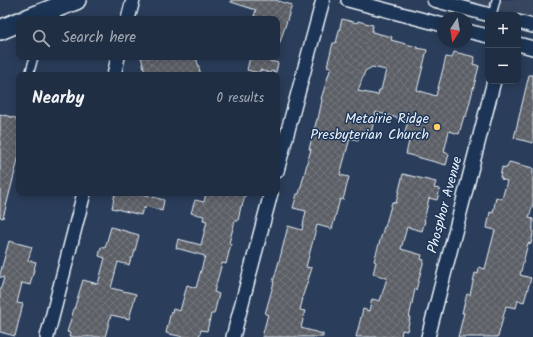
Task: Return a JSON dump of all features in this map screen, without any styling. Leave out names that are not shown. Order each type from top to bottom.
[{"type":"main road","points":[[34,16],[70,1]]},
{"type":"main road","points":[[0,30],[16,23]]},
{"type":"street","points":[[129,16],[133,0]]},
{"type":"street","points":[[280,160],[323,0]]},
{"type":"street","points":[[348,0],[437,23]]},
{"type":"street","points":[[434,0],[464,4],[485,13]]},
{"type":"street","points":[[521,23],[533,26]]},
{"type":"street","points":[[473,32],[485,35]]},
{"type":"street","points":[[521,45],[533,48]]},
{"type":"street","points":[[115,72],[117,60]]},
{"type":"street","name":"Phosphor Avenue","points":[[428,337],[493,84]]},
{"type":"street","points":[[47,337],[83,196]]},
{"type":"street","points":[[232,337],[270,196]]},
{"type":"lane","points":[[492,12],[496,0]]},
{"type":"lane","points":[[31,72],[33,60]]},
{"type":"shaded area","points":[[455,0],[533,0],[533,20],[521,18],[521,12],[501,12]]},
{"type":"building","points":[[231,0],[275,0],[292,5],[280,42],[280,16],[254,16],[256,10],[231,2]]},
{"type":"building","points":[[342,19],[373,25],[372,32],[392,37],[391,40],[427,50],[417,90],[436,96],[446,57],[452,58],[454,52],[475,57],[473,64],[479,66],[466,117],[464,116],[459,134],[449,131],[444,152],[449,154],[446,165],[406,154],[410,137],[404,135],[408,121],[376,112],[371,133],[361,131],[358,140],[350,138],[340,175],[349,177],[343,200],[340,199],[332,229],[317,225],[306,267],[312,268],[302,298],[300,310],[305,311],[301,328],[323,334],[323,337],[262,337],[268,314],[265,314],[288,226],[302,230],[306,211],[293,208],[297,194],[299,194],[311,149],[309,149],[318,119],[321,99],[331,67],[327,66],[333,43],[336,43]],"holes":[[[372,67],[386,70],[381,90],[379,90],[378,95],[358,91],[365,71]]]},
{"type":"building","points":[[142,60],[197,60],[200,72],[145,72]]},
{"type":"building","points":[[249,60],[266,60],[278,63],[276,72],[260,70],[259,72],[255,72],[247,70]]},
{"type":"building","points":[[529,75],[533,75],[533,143],[514,138]]},
{"type":"building","points":[[0,114],[16,118],[16,168],[3,218],[0,217]]},
{"type":"building","points":[[509,162],[533,168],[533,204],[529,218],[533,219],[533,234],[531,244],[528,243],[520,275],[531,278],[524,302],[518,300],[516,308],[506,306],[498,337],[458,337],[467,294],[470,295],[475,273],[478,274],[479,267],[485,269],[495,230],[487,228],[490,212],[493,213],[496,197],[502,199],[507,181],[501,179],[500,177],[502,167],[507,168]]},
{"type":"building","points":[[403,174],[436,182],[434,188],[440,189],[437,200],[429,198],[422,231],[407,227],[401,249],[422,255],[421,259],[424,260],[416,290],[415,289],[407,331],[402,330],[401,337],[356,337],[363,309],[369,311],[372,299],[380,301],[387,278],[373,274],[376,262],[374,261],[392,202],[396,203]]},
{"type":"building","points":[[114,196],[149,196],[164,200],[162,211],[146,206],[145,209],[143,208],[141,215],[112,208]]},
{"type":"building","points":[[205,196],[245,196],[238,221],[235,221],[229,243],[231,244],[226,264],[222,263],[214,292],[219,294],[214,314],[211,314],[207,331],[201,330],[199,337],[183,337],[166,333],[171,311],[172,312],[173,309],[180,311],[187,285],[196,288],[205,256],[176,248],[178,239],[201,245],[207,221],[203,220],[204,216],[191,213],[195,200],[204,202]]},
{"type":"building","points":[[111,227],[139,235],[133,258],[131,258],[129,265],[118,262],[111,288],[136,294],[129,319],[111,315],[105,337],[69,337],[70,333],[67,332],[83,280],[98,284],[105,258],[99,256],[101,247],[105,248]]},
{"type":"building","points":[[9,241],[32,247],[28,260],[36,262],[30,285],[22,283],[17,303],[23,304],[15,336],[0,332],[0,291],[4,278],[0,277],[0,274]]},
{"type":"place","name":"Metairie Ridge Presbyterian Church","points":[[437,127]]}]
